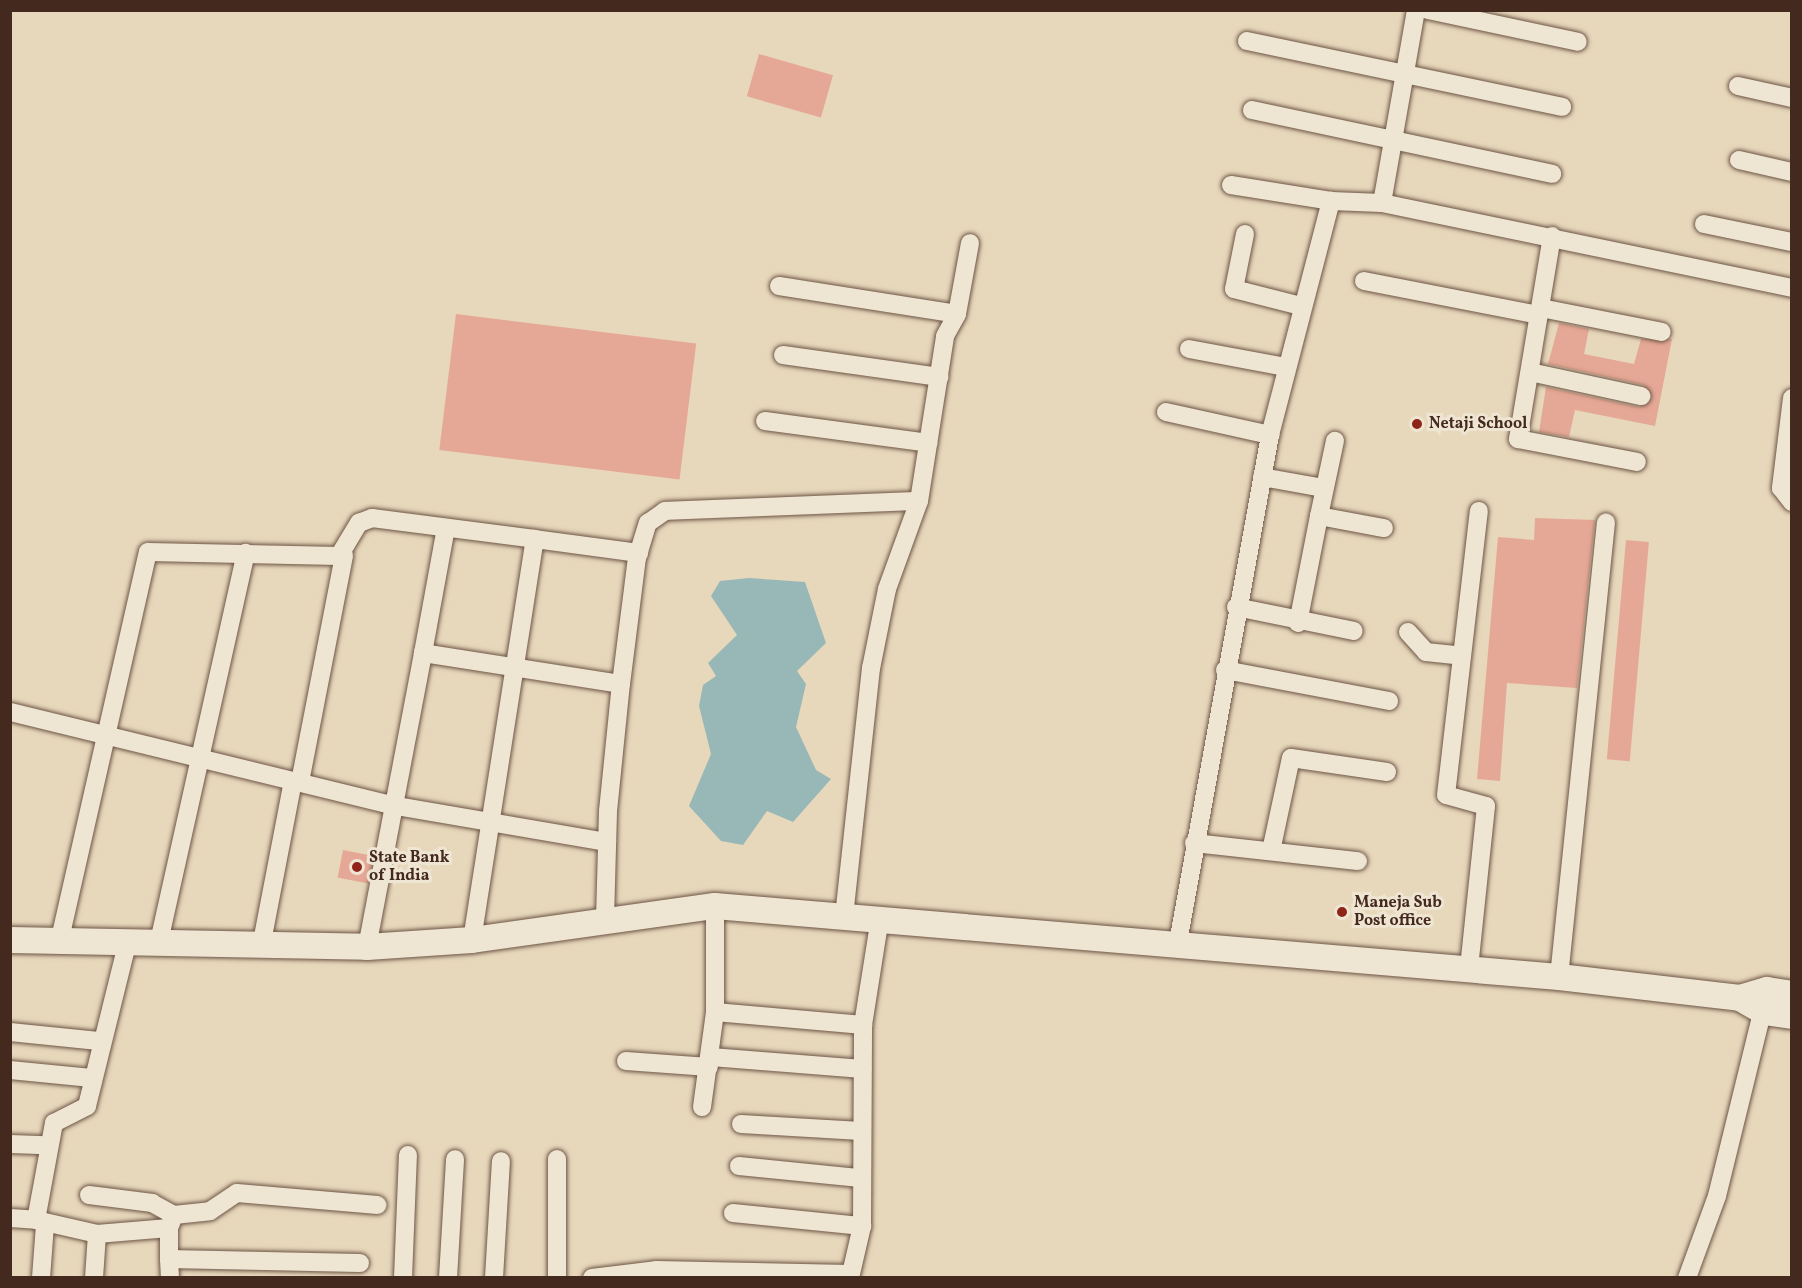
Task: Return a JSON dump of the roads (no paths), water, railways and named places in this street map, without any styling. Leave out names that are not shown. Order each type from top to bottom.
[{"type":"street","points":[[1382,203],[1416,10]]},
{"type":"street","points":[[1428,10],[1578,42]]},
{"type":"street","points":[[1247,41],[1562,106]]},
{"type":"street","points":[[1738,86],[1791,98]]},
{"type":"street","points":[[1252,110],[1552,174]]},
{"type":"street","points":[[1739,160],[1791,172]]},
{"type":"street","points":[[1231,185],[1331,201],[1382,203],[1552,236],[1791,288]]},
{"type":"street","points":[[1177,948],[1236,607],[1270,435],[1300,306],[1331,201]]},
{"type":"street","points":[[1704,224],[1791,242]]},
{"type":"street","points":[[1245,234],[1234,289],[1300,306]]},
{"type":"street","points":[[1552,236],[1518,439],[1637,462]]},
{"type":"street","points":[[843,916],[871,668],[887,589],[919,501],[945,336],[957,314],[970,243]]},
{"type":"street","points":[[1364,281],[1662,332]]},
{"type":"street","points":[[779,286],[957,314]]},
{"type":"street","points":[[1190,349],[1286,367]]},
{"type":"street","points":[[783,355],[939,377]]},
{"type":"street","points":[[1530,372],[1641,396]]},
{"type":"street","points":[[1791,398],[1781,488],[1791,502]]},
{"type":"street","points":[[1166,412],[1270,435]]},
{"type":"street","points":[[765,421],[929,444]]},
{"type":"street","points":[[1298,623],[1335,441]]},
{"type":"street","points":[[1262,477],[1324,488]]},
{"type":"street","points":[[605,919],[607,842],[621,684],[639,553],[648,523],[665,511],[919,501]]},
{"type":"street","points":[[1469,968],[1486,806],[1446,795],[1479,511]]},
{"type":"street","points":[[1319,516],[1384,528]]},
{"type":"street","points":[[261,947],[344,555],[364,520],[446,528],[639,553]]},
{"type":"street","points":[[1559,977],[1606,522]]},
{"type":"street","points":[[367,947],[396,806],[446,528]]},
{"type":"street","points":[[472,940],[494,824],[535,539]]},
{"type":"street","points":[[59,943],[103,735],[148,552],[344,555]]},
{"type":"street","points":[[158,946],[204,759],[246,553]]},
{"type":"street","points":[[1236,607],[1298,623],[1354,631]]},
{"type":"street","points":[[1408,632],[1426,652],[1462,656]]},
{"type":"street","points":[[423,653],[621,684]]},
{"type":"street","points":[[1225,670],[1389,701]]},
{"type":"street","points":[[10,712],[396,806],[607,842]]},
{"type":"street","points":[[1271,851],[1291,758],[1387,772]]},
{"type":"street","points":[[1194,843],[1358,861]]},
{"type":"street","points":[[702,1107],[710,1062],[715,1012],[716,906]]},
{"type":"street","points":[[10,940],[158,946],[367,947],[472,940],[605,919],[716,906],[880,918],[1177,948],[1469,968],[1559,977],[1740,998],[1774,999],[1791,1016]]},
{"type":"street","points":[[592,1278],[656,1274],[850,1276],[862,1226],[860,1178],[862,1025],[880,918]]},
{"type":"street","points":[[41,1278],[40,1223],[46,1145],[56,1119],[86,1108],[99,1041],[127,944]]},
{"type":"street","points":[[1687,1278],[1717,1196],[1774,999]]},
{"type":"street","points":[[715,1012],[862,1025]]},
{"type":"street","points":[[10,1032],[99,1041]]},
{"type":"street","points":[[626,1061],[710,1062],[863,1069]]},
{"type":"street","points":[[10,1070],[92,1078]]},
{"type":"street","points":[[741,1124],[861,1131]]},
{"type":"street","points":[[10,1144],[46,1145]]},
{"type":"street","points":[[403,1278],[408,1155]]},
{"type":"street","points":[[447,1278],[455,1159]]},
{"type":"street","points":[[557,1160],[557,1278]]},
{"type":"street","points":[[494,1278],[501,1161]]},
{"type":"street","points":[[739,1166],[860,1178]]},
{"type":"street","points":[[10,1218],[98,1234],[171,1222],[210,1211],[237,1193],[377,1205]]},
{"type":"street","points":[[89,1195],[152,1203],[171,1222],[170,1278]]},
{"type":"street","points":[[733,1213],[862,1226]]},
{"type":"street","points":[[94,1278],[98,1234]]},
{"type":"street","points":[[169,1259],[222,1269],[360,1263]]},
{"type":"water","points":[[749,578],[805,582],[826,643],[797,671],[806,684],[796,727],[816,770],[831,779],[793,822],[767,811],[743,845],[721,841],[689,806],[711,754],[699,706],[703,685],[716,676],[708,663],[737,635],[711,596],[720,581]]},
{"type":"place","name":"Netaji School","points":[[1417,424]]},
{"type":"place","name":"State Bank of India","points":[[357,867]]},
{"type":"place","name":"Maneja Sub Post office","points":[[1342,912]]}]
